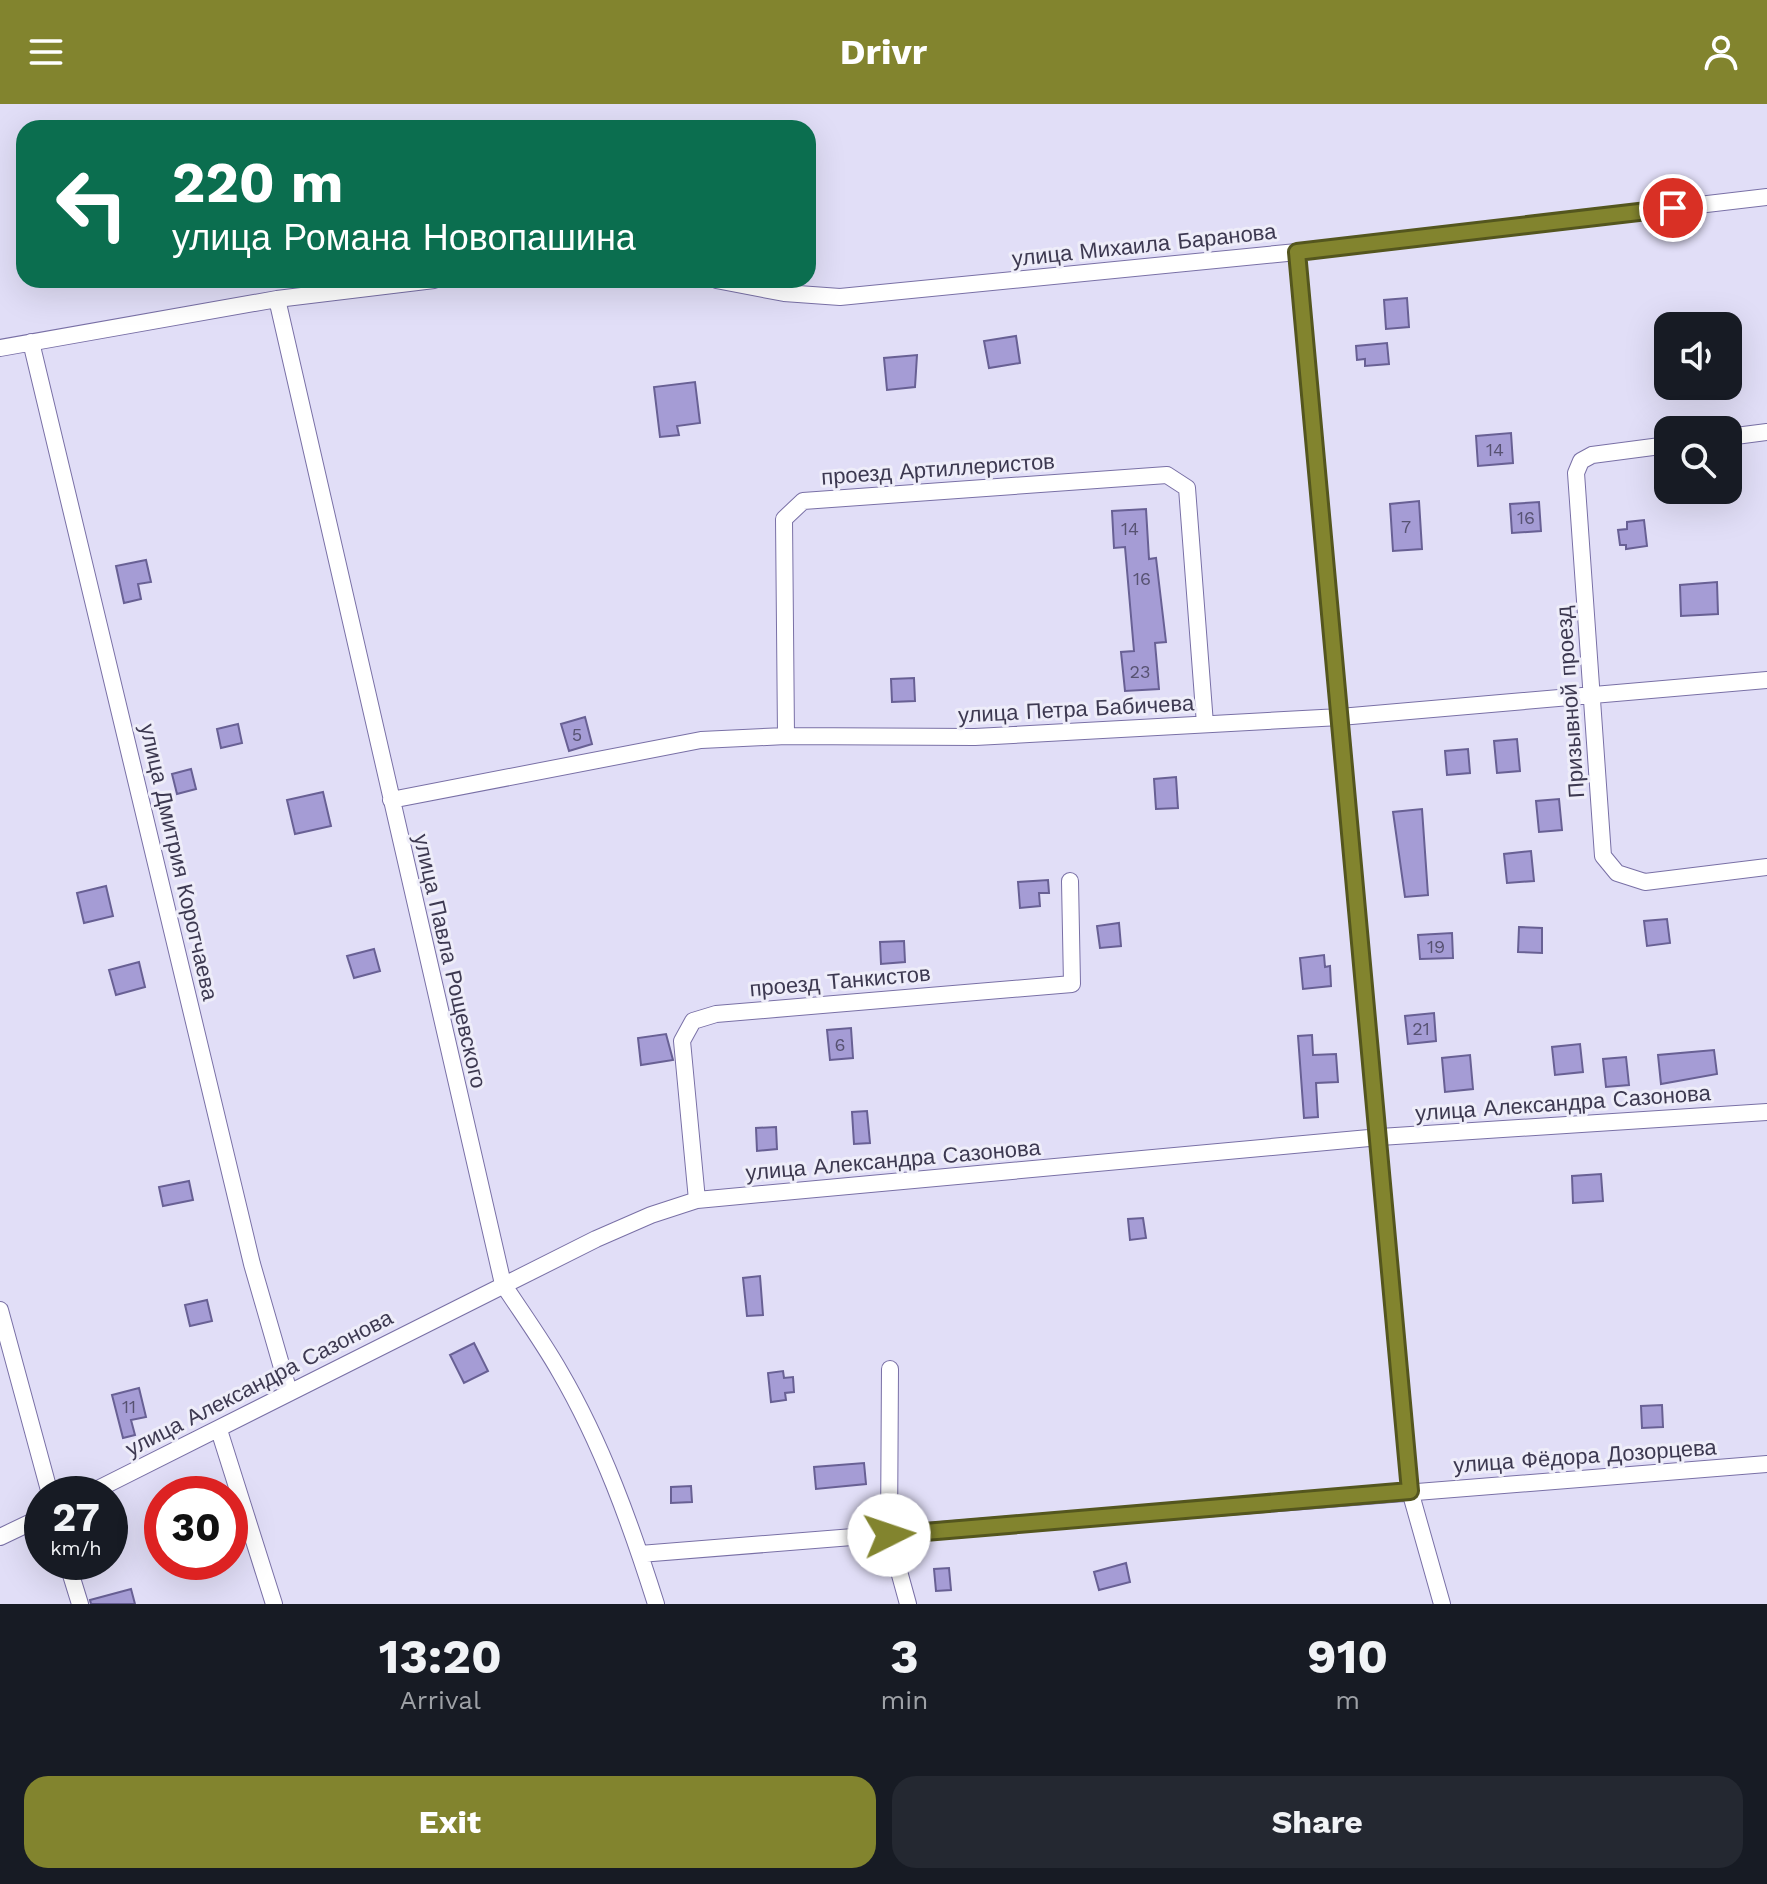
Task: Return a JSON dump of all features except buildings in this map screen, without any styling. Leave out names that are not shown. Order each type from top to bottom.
[{"type":"street","name":"улица Михаила Баранова","points":[[758,288],[840,297],[1297,252],[1767,197]]},
{"type":"street","points":[[1297,252],[1410,1491],[1442,1604]]},
{"type":"street","points":[[0,348],[277,299],[368,288]]},
{"type":"street","name":"улица Павла Рощевского","points":[[277,299],[503,1284],[559,1371],[591,1430],[640,1554],[656,1604]]},
{"type":"street","name":"улица Дмитрия Коротчаева","points":[[31,342],[249,1248],[289,1392]]},
{"type":"street","points":[[1742,435],[1767,432]]},
{"type":"street","name":"Призывной проезд","points":[[1654,447],[1592,455],[1581,461],[1576,473],[1603,856],[1609,866],[1628,879],[1645,882],[1767,867]]},
{"type":"street","name":"проезд Артиллеристов","points":[[786,736],[784,519],[803,501],[1167,475],[1187,488],[1205,724]]},
{"type":"street","name":"улица Петра Бабичева","points":[[391,800],[701,740],[786,736],[975,737],[1340,717],[1767,680]]},
{"type":"street","name":"проезд Танкистов","points":[[697,1200],[682,1041],[693,1021],[716,1014],[1072,984],[1070,881]]},
{"type":"street","name":"улица Александра Сазонова","points":[[125,1476],[503,1284],[651,1215],[697,1200],[1380,1137],[1767,1112]]},
{"type":"street","points":[[0,1310],[45,1476]]},
{"type":"street","points":[[890,1369],[889,1535],[908,1604]]},
{"type":"street","points":[[219,1430],[274,1604]]},
{"type":"street","name":"улица Фёдора Дозорцева","points":[[640,1554],[1767,1464]]},
{"type":"street","points":[[0,1537],[24,1526]]},
{"type":"street","points":[[73,1580],[80,1604]]},
{"type":"route","points":[[889,1535],[1410,1491],[1297,252],[1673,208]]}]
